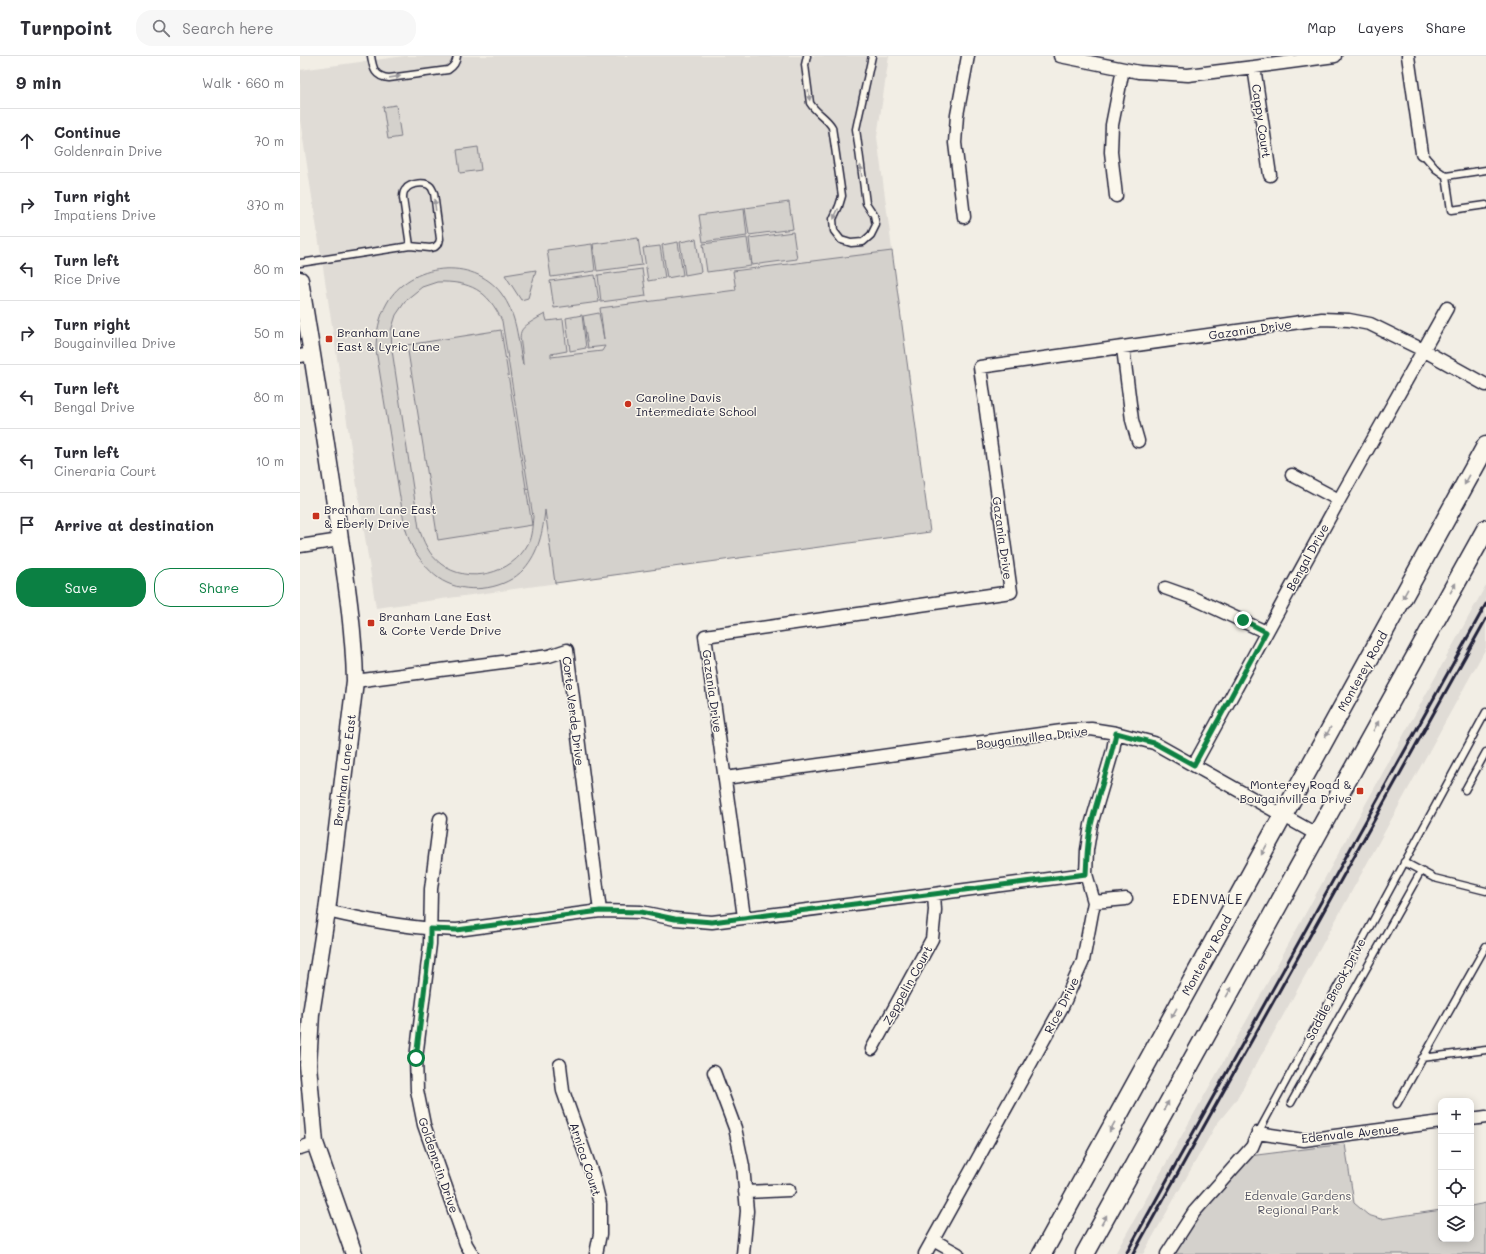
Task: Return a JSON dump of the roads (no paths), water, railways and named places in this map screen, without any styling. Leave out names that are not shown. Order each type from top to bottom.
[{"type":"main road","name":"Monterey Road","points":[[1042,1254],[1486,446]]},
{"type":"main road","points":[[1085,1254],[1486,529]]},
{"type":"street","points":[[964,216],[955,143],[957,115],[968,56]]},
{"type":"street","points":[[1060,56],[1139,72],[1188,75],[1335,56]]},
{"type":"street","points":[[1408,56],[1422,153]]},
{"type":"street","name":"Cappy Court","points":[[1254,67],[1270,175]]},
{"type":"street","points":[[1116,196],[1111,152],[1112,125],[1123,69]]},
{"type":"street","name":"Branham Lane East","points":[[300,280],[306,355],[340,540],[355,649],[355,681],[327,911],[306,1013],[308,1065],[307,1146],[354,1254]]},
{"type":"street","name":"Bengal Drive","points":[[1194,765],[1339,500],[1448,308]]},
{"type":"street","name":"Gazania Drive","points":[[744,917],[726,778],[705,636],[1011,592],[980,367],[1322,319],[1349,320],[1370,324],[1423,350],[1486,386]]},
{"type":"street","points":[[1123,348],[1132,420],[1138,441]]},
{"type":"street","points":[[1292,475],[1339,500]]},
{"type":"street","points":[[300,546],[340,540]]},
{"type":"street","points":[[1165,588],[1193,598],[1266,632]]},
{"type":"street","name":"Corte Verde Drive","points":[[355,681],[549,656],[566,650],[600,911]]},
{"type":"street","name":"Bougainvillea Drive","points":[[726,778],[1069,730],[1092,729],[1116,733],[1154,743],[1316,834]]},
{"type":"street","name":"Rice Drive","points":[[925,1254],[1063,1005],[1083,961],[1094,902],[1086,874],[1087,850],[1091,825],[1113,750],[1116,733]]},
{"type":"street","name":"Goldenrain Drive","points":[[440,820],[431,889],[430,944],[416,1058],[417,1090],[424,1125],[466,1244],[472,1254]]},
{"type":"street","points":[[327,911],[430,929],[457,930],[600,911],[641,912],[675,919],[712,922],[1086,874]]},
{"type":"street","name":"Zeppelin Court","points":[[872,1049],[932,939],[935,910],[934,894]]},
{"type":"street","points":[[1094,902],[1126,899]]},
{"type":"street","name":"Arnica Court","points":[[560,1065],[563,1091],[593,1176],[600,1204],[600,1234],[596,1254]]},
{"type":"street","points":[[714,1072],[735,1128],[743,1166],[747,1210],[743,1254]]},
{"type":"street","points":[[1474,1119],[1486,1117]]},
{"type":"street","name":"Edenvale Avenue","points":[[1258,1133],[1304,1140],[1438,1122]]},
{"type":"street","name":"Saddle Brook Drive","points":[[1167,1254],[1194,1212],[1252,1147],[1258,1133]]},
{"type":"street","points":[[745,1192],[789,1190]]},
{"type":"street","points":[[933,1240],[958,1254]]},
{"type":"lane","points":[[371,56],[376,75],[383,78],[448,70],[453,67],[457,56]]},
{"type":"lane","points":[[807,56],[805,65],[810,103],[813,108],[828,119],[832,127],[842,196],[833,219],[834,231],[841,240],[851,244],[863,242],[871,235],[876,225],[874,215],[866,203],[856,129],[872,56]]},
{"type":"lane","points":[[1422,153],[1436,169],[1446,176],[1486,170]]},
{"type":"lane","points":[[1446,176],[1451,210],[1486,205]]},
{"type":"lane","points":[[300,263],[410,246],[435,247],[439,243],[440,238],[434,193],[431,187],[427,184],[420,183],[409,186],[403,193],[410,246]]},
{"type":"lane","name":"Saddle Brook Drive","points":[[1258,1133],[1486,712]]},
{"type":"lane","points":[[1465,790],[1486,752]]},
{"type":"lane","points":[[1404,862],[1434,878],[1486,891]]},
{"type":"lane","points":[[1291,1104],[1422,871]]},
{"type":"lane","points":[[1397,1104],[1486,946]]},
{"type":"lane","points":[[1422,1058],[1486,1050]]},
{"type":"railway","points":[[1126,1254],[1486,604]]},
{"type":"railway","points":[[1133,1254],[1486,619]]},
{"type":"place","name":"Branham Lane East & Lyric Lane","points":[[329,339]]},
{"type":"place","name":"Caroline Davis Intermediate School","points":[[628,404]]},
{"type":"place","name":"Branham Lane East & Eberly Drive","points":[[316,516]]},
{"type":"place","name":"Branham Lane East & Corte Verde Drive","points":[[371,623]]},
{"type":"place","name":"Monterey Road & Bougainvillea Drive","points":[[1360,791]]},
{"type":"district","name":"EDENVALE","points":[[1208,898]]},
{"type":"park label","name":"Edenvale Gardens Regional Park","points":[[1298,1202]]}]
